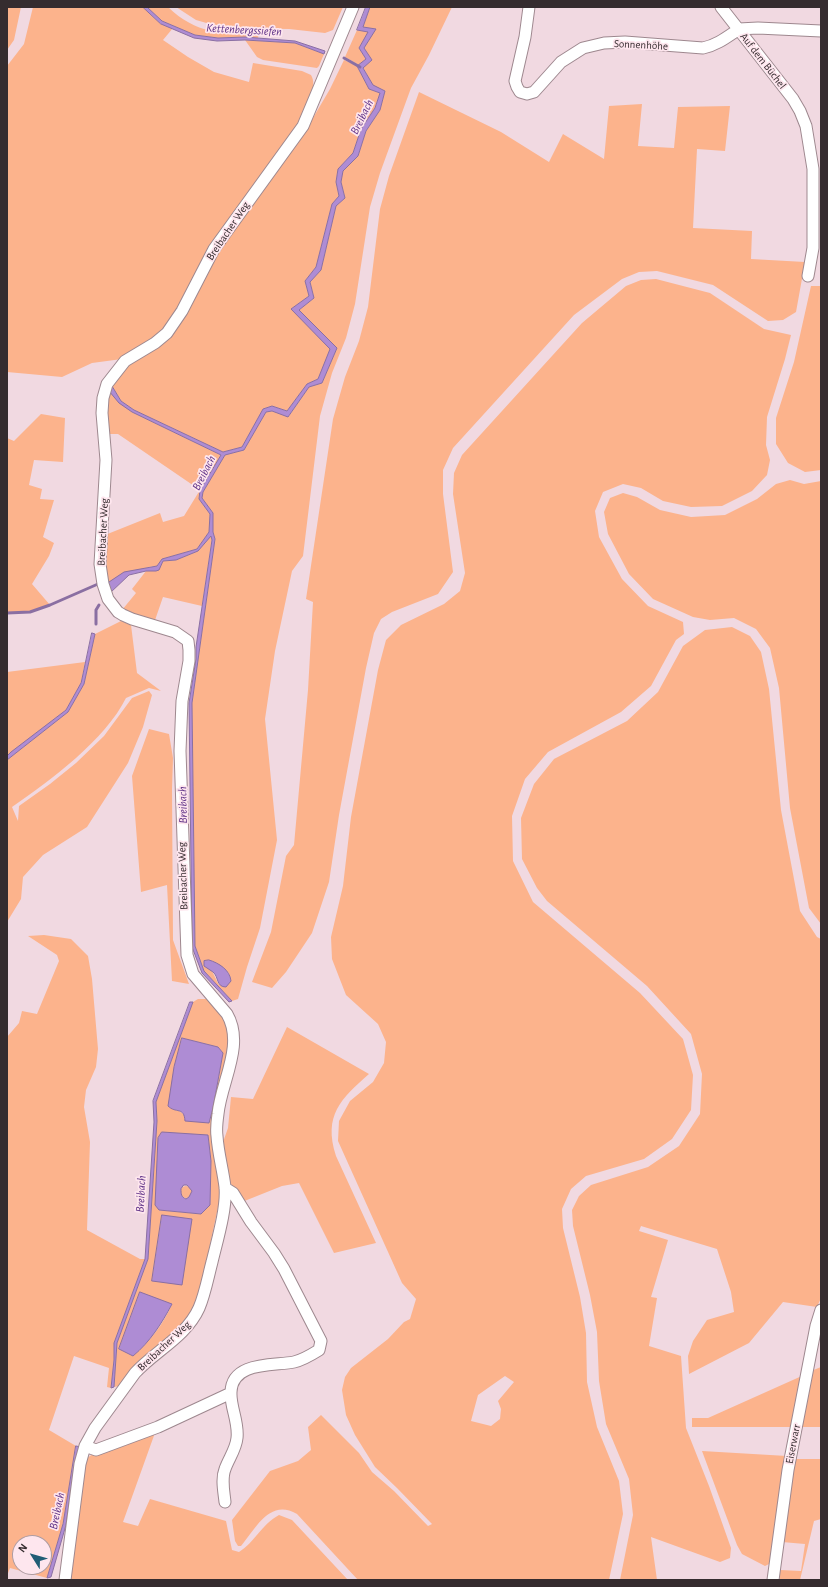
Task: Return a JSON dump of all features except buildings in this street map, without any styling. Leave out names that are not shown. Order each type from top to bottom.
[{"type":"street","name":"Breibacher Weg","points":[[64,1580],[80,1464],[85,1446],[95,1428],[131,1377],[142,1365],[185,1329],[199,1308],[218,1235],[223,1207],[225,1188],[217,1136],[218,1112],[234,1043],[233,1026],[227,1014],[193,974],[187,955],[180,751],[182,701],[187,678],[189,650],[188,641],[175,632],[132,619],[118,612],[108,598],[103,584],[100,564],[106,460],[102,413],[103,398],[107,384],[125,362],[155,343],[166,333],[182,311],[214,249],[303,126],[352,7]]},
{"type":"street","name":"Sonnenhöhe","points":[[529,7],[525,37],[515,81],[520,92],[527,94],[534,92],[561,62],[583,48],[604,43],[625,42],[703,48],[725,39],[739,29]]},
{"type":"street","points":[[721,7],[739,29]]},
{"type":"street","name":"Auf dem Büchel","points":[[739,29],[758,28],[821,31]]},
{"type":"street","name":"Auf dem Büchel","points":[[739,29],[793,99],[806,126],[817,168],[813,248],[808,276]]},
{"type":"street","points":[[225,1188],[233,1193],[251,1222],[284,1269],[321,1342],[319,1350],[295,1362],[258,1366],[246,1369],[236,1379],[231,1393],[238,1436],[225,1470],[223,1487],[225,1502]]},
{"type":"street","name":"Eiserwarr","points":[[773,1580],[788,1470],[816,1326],[821,1310]]},
{"type":"street","points":[[85,1446],[96,1450],[158,1428],[231,1393]]},
{"type":"shaded area","points":[[7,7],[21,7],[14,40],[7,50]]},
{"type":"shaded area","points":[[33,7],[143,7],[161,24],[173,28],[163,40],[214,72],[249,82],[253,63],[302,71],[311,75],[313,80],[313,91],[302,118],[179,309],[163,331],[122,359],[92,363],[62,377],[7,372],[7,66],[24,44]]},
{"type":"shaded area","points":[[143,7],[147,7],[162,21],[195,35],[218,38],[245,37],[295,41],[325,51],[324,54],[295,43],[245,40],[217,41],[194,38],[161,24]]},
{"type":"shaded area","points":[[147,7],[168,7],[189,23],[210,31],[233,34],[259,34],[258,38],[218,38],[195,35],[162,21]]},
{"type":"shaded area","points":[[176,7],[343,7],[333,30],[325,33],[289,29],[224,28],[196,20]]},
{"type":"shaded area","points":[[366,7],[370,7],[363,27],[376,29],[364,48],[372,60],[363,68],[373,85],[385,91],[380,110],[366,131],[358,156],[343,171],[341,182],[345,198],[336,206],[321,270],[310,282],[314,298],[299,310],[337,348],[322,383],[309,387],[288,417],[272,411],[266,412],[244,450],[225,455],[203,492],[202,498],[213,513],[213,532],[215,539],[192,703],[195,946],[204,971],[232,1001],[229,1002],[202,973],[192,947],[189,703],[212,540],[211,536],[198,551],[176,560],[163,561],[159,570],[129,575],[110,593],[106,584],[124,572],[157,566],[162,559],[197,549],[209,532],[210,514],[199,499],[200,490],[221,455],[132,412],[119,403],[109,391],[112,386],[121,401],[134,410],[223,452],[242,447],[263,409],[272,406],[287,411],[307,384],[318,379],[330,349],[291,309],[309,296],[305,281],[316,267],[332,204],[339,196],[336,182],[338,169],[353,153],[361,129],[375,108],[380,93],[369,89],[357,66],[366,59],[359,48],[368,32],[357,30]]},
{"type":"shaded area","points":[[370,7],[452,7],[411,88],[380,173],[370,207],[355,304],[346,338],[332,373],[320,416],[303,556],[292,571],[275,651],[265,719],[277,840],[260,928],[238,999],[232,1001],[204,971],[195,946],[192,703],[215,539],[213,532],[213,513],[202,498],[203,492],[225,455],[244,450],[266,412],[272,411],[289,416],[309,387],[322,383],[337,348],[299,310],[314,298],[310,282],[321,270],[336,206],[345,198],[341,182],[343,171],[358,156],[366,131],[380,110],[385,91],[373,86],[363,67],[372,60],[364,48],[375,29],[363,27]],"holes":[[[212,971],[228,972],[231,981],[219,985]]]},
{"type":"shaded area","points":[[357,30],[369,32],[359,48],[366,59],[359,65],[345,57]]},
{"type":"shaded area","points":[[245,40],[295,43],[324,54],[317,68],[263,60],[257,57]]},
{"type":"shaded area","points":[[344,60],[357,66],[369,89],[380,93],[375,108],[361,129],[353,153],[338,169],[336,182],[339,196],[332,204],[316,267],[305,281],[309,296],[291,309],[331,349],[318,379],[307,384],[287,411],[272,406],[263,409],[242,447],[223,452],[134,410],[121,401],[112,386],[128,365],[157,346],[218,251],[310,123],[330,89]]},
{"type":"shaded area","points":[[419,92],[501,132],[549,162],[563,134],[604,159],[609,106],[642,104],[638,146],[674,148],[678,107],[730,106],[725,151],[697,149],[693,228],[752,231],[751,259],[805,262],[796,312],[783,320],[768,321],[713,285],[657,271],[639,272],[622,279],[574,315],[453,448],[443,470],[443,494],[453,572],[438,594],[392,612],[381,619],[374,633],[366,668],[339,815],[329,882],[312,933],[286,972],[272,988],[252,982],[271,932],[286,856],[294,845],[308,690],[313,602],[306,599],[333,419],[345,377],[359,341],[368,307],[380,209],[389,176]]},
{"type":"shaded area","points":[[656,279],[710,293],[764,329],[791,335],[767,417],[766,445],[770,460],[767,475],[752,491],[722,506],[691,507],[663,501],[641,488],[623,484],[603,492],[595,511],[599,537],[622,579],[648,606],[683,622],[684,634],[676,640],[651,686],[621,712],[548,752],[525,779],[512,816],[513,861],[533,902],[640,993],[683,1039],[693,1075],[691,1110],[672,1139],[644,1159],[586,1176],[571,1189],[562,1209],[563,1228],[580,1297],[586,1333],[587,1382],[597,1427],[619,1481],[623,1514],[609,1580],[358,1580],[297,1514],[287,1510],[271,1512],[264,1517],[241,1546],[238,1546],[235,1541],[232,1520],[270,1471],[298,1461],[311,1450],[308,1427],[321,1415],[359,1453],[372,1472],[394,1491],[428,1526],[432,1524],[375,1467],[355,1435],[346,1415],[342,1390],[345,1377],[351,1368],[388,1339],[404,1322],[410,1319],[416,1299],[402,1283],[338,1141],[339,1121],[350,1101],[373,1082],[384,1063],[386,1042],[378,1024],[346,995],[332,959],[331,937],[343,886],[351,817],[378,670],[386,640],[401,625],[444,604],[460,591],[465,573],[453,494],[454,473],[462,455],[582,323],[626,286],[641,280]],"holes":[[[505,1376],[514,1382],[498,1401],[501,1409],[500,1419],[491,1426],[471,1421],[478,1395]]]},
{"type":"shaded area","points":[[811,286],[821,286],[821,470],[805,472],[788,463],[776,444],[776,418],[794,362]]},
{"type":"shaded area","points":[[109,391],[132,412],[221,455],[200,490],[118,434],[109,434],[107,420]]},
{"type":"shaded area","points":[[41,414],[65,418],[63,462],[34,460],[29,485],[42,489],[40,499],[54,500],[43,537],[54,543],[49,556],[32,584],[50,605],[30,612],[7,613],[7,438],[14,441]]},
{"type":"shaded area","points":[[790,480],[804,484],[821,481],[821,924],[809,908],[790,808],[779,688],[770,648],[756,629],[734,618],[710,620],[693,617],[653,599],[629,574],[608,534],[604,512],[610,498],[623,493],[637,497],[660,510],[691,517],[725,515],[757,499],[776,484]]},
{"type":"shaded area","points":[[200,490],[199,499],[210,514],[209,532],[197,549],[162,559],[157,566],[149,567],[106,584],[104,564],[105,535],[160,513],[163,522],[184,516]]},
{"type":"shaded area","points":[[210,536],[212,539],[202,606],[163,597],[154,623],[122,610],[136,593],[132,589],[146,571],[157,570],[163,561],[176,560],[198,551]]},
{"type":"shaded area","points":[[121,621],[131,625],[137,673],[161,691],[149,688],[126,698],[117,714],[91,744],[60,772],[12,807],[18,821],[19,806],[76,763],[104,736],[132,698],[149,691],[152,695],[143,727],[128,763],[87,827],[43,855],[23,877],[21,899],[7,922],[7,760],[68,712],[84,684],[95,634]]},
{"type":"shaded area","points":[[732,627],[750,636],[761,652],[769,689],[781,810],[800,911],[817,937],[821,939],[821,1298],[817,1307],[783,1302],[749,1343],[689,1374],[688,1356],[693,1341],[707,1320],[734,1312],[731,1292],[717,1249],[641,1226],[639,1231],[668,1240],[651,1297],[657,1298],[649,1346],[681,1356],[686,1428],[731,1548],[730,1558],[720,1562],[651,1537],[657,1580],[620,1580],[633,1515],[629,1479],[606,1424],[599,1381],[597,1332],[590,1295],[573,1226],[572,1210],[579,1196],[591,1185],[648,1167],[679,1146],[700,1114],[702,1074],[691,1034],[647,986],[547,901],[537,888],[522,859],[521,818],[534,784],[554,759],[627,721],[658,692],[683,646],[705,630]]},
{"type":"shaded area","points":[[92,633],[95,634],[84,684],[68,712],[7,760],[7,756],[11,752],[66,710],[81,683]]},
{"type":"shaded area","points":[[85,662],[81,683],[66,710],[7,756],[7,672]]},
{"type":"shaded area","points":[[149,729],[169,734],[173,758],[173,940],[189,984],[172,981],[167,885],[141,892],[132,776]]},
{"type":"shaded area","points":[[44,935],[71,939],[88,956],[92,979],[98,1049],[96,1067],[86,1090],[84,1107],[90,1142],[87,1230],[140,1259],[145,1259],[114,1343],[111,1388],[107,1387],[109,1368],[74,1356],[49,1430],[76,1446],[63,1524],[52,1561],[52,1535],[12,1535],[12,1569],[10,1568],[7,1576],[7,1037],[19,1023],[22,1011],[37,1014],[59,961],[57,955],[28,936]]},
{"type":"shaded area","points":[[209,960],[220,965],[229,974],[231,981],[226,987],[219,984],[215,974],[204,966],[204,961]]},
{"type":"shaded area","points":[[198,999],[208,999],[225,1017],[229,1030],[229,1044],[215,1108],[221,1185],[220,1198],[204,1273],[196,1301],[189,1316],[183,1325],[119,1386],[114,1387],[117,1343],[148,1259],[157,1121],[156,1102],[193,1002]],"holes":[[[182,1038],[218,1047],[223,1053],[209,1123],[170,1108]],[[208,1136],[211,1161],[210,1205],[201,1214],[159,1210]],[[172,1304],[156,1332],[133,1356],[120,1349]]]},
{"type":"shaded area","points":[[190,1002],[193,1002],[156,1102],[157,1121],[148,1259],[117,1343],[114,1387],[111,1388],[114,1343],[145,1259],[154,1122],[153,1101]]},
{"type":"shaded area","points":[[287,1027],[369,1074],[343,1100],[333,1119],[332,1129],[336,1156],[376,1243],[334,1253],[299,1183],[282,1186],[242,1202],[230,1182],[227,1174],[222,1145],[228,1128],[231,1097],[253,1099]]},
{"type":"shaded area","points":[[182,1038],[218,1047],[223,1053],[209,1123],[185,1121],[183,1113],[168,1106],[174,1067]]},
{"type":"shaded area","points":[[162,1132],[208,1135],[211,1161],[210,1205],[201,1214],[159,1210],[155,1205],[158,1138]],"holes":[[[184,1185],[187,1185],[192,1191],[186,1199],[183,1197],[181,1189]]]},
{"type":"shaded area","points":[[186,1186],[190,1188],[192,1192],[190,1196],[186,1198],[182,1196],[180,1192],[182,1188]]},
{"type":"shaded area","points":[[162,1215],[192,1219],[182,1285],[152,1281]]},
{"type":"shaded area","points":[[140,1292],[172,1304],[155,1332],[145,1345],[133,1356],[119,1349]]},
{"type":"shaded area","points":[[821,1367],[821,1427],[800,1427],[811,1371]]},
{"type":"shaded area","points":[[804,1375],[793,1427],[692,1427],[692,1418],[708,1418]]},
{"type":"shaded area","points":[[156,1430],[123,1522],[138,1526],[150,1499],[226,1521],[232,1550],[239,1552],[245,1548],[267,1524],[279,1515],[292,1520],[348,1580],[70,1580],[82,1471],[87,1458],[96,1452]]},
{"type":"shaded area","points":[[76,1446],[81,1447],[74,1470],[66,1525],[52,1574],[52,1561],[63,1524]]},
{"type":"shaded area","points":[[702,1451],[787,1456],[779,1496],[771,1563],[765,1566],[742,1554],[737,1545]]},
{"type":"shaded area","points":[[821,1454],[821,1519],[814,1521],[800,1580],[780,1580],[780,1570],[801,1571],[805,1544],[782,1542],[793,1459],[820,1459]]},
{"type":"shaded area","points":[[36,1575],[48,1575],[47,1578]]},
{"type":"waterway","name":"Kettenbergssiefen","points":[[344,58],[360,67]]},
{"type":"waterway","points":[[7,613],[30,612],[98,584]]},
{"type":"waterway","points":[[96,624],[96,610],[99,605]]},
{"type":"water label","name":"Breibach","points":[[362,117]]},
{"type":"water label","name":"Breibach","points":[[204,473]]},
{"type":"water label","name":"Breibach","points":[[183,805]]},
{"type":"water label","name":"Breibach","points":[[141,1194]]},
{"type":"water label","name":"Breibach","points":[[57,1511]]}]
